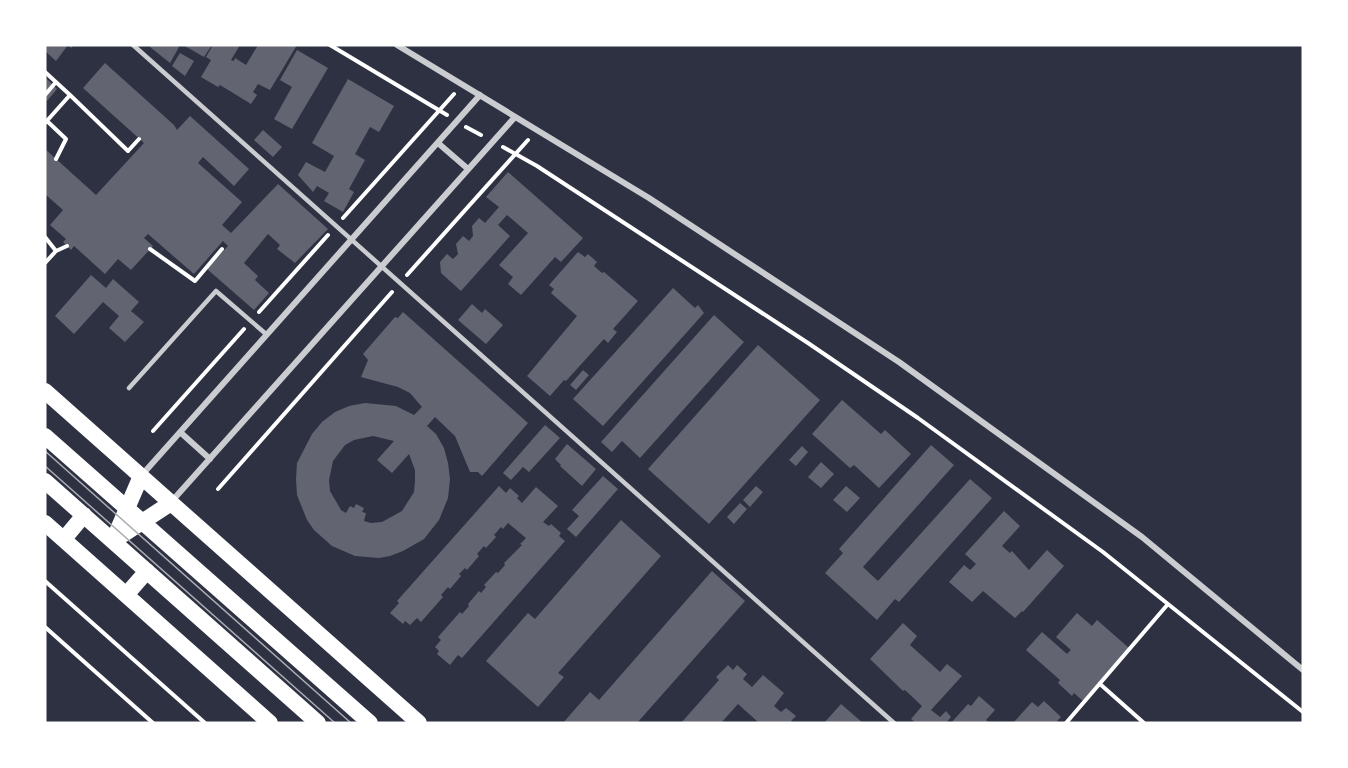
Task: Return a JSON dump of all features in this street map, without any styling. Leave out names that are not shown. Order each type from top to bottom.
[{"type":"highway","points":[[45,391],[419,723]]},
{"type":"highway","points":[[45,436],[370,723]]},
{"type":"highway","points":[[113,541],[141,476]]},
{"type":"highway","points":[[45,481],[318,723]]},
{"type":"highway","points":[[113,541],[171,503]]},
{"type":"highway","points":[[64,539],[84,516]]},
{"type":"highway","points":[[45,523],[270,723]]},
{"type":"highway","points":[[126,595],[147,571]]},
{"type":"street","points":[[397,45],[649,198],[749,262],[965,409],[1142,537],[1303,670]]},
{"type":"street","points":[[141,476],[480,95]]},
{"type":"street","points":[[171,503],[515,117]]},
{"type":"street","points":[[438,143],[468,169]]},
{"type":"street","points":[[180,432],[210,459]]},
{"type":"lane","points":[[133,45],[894,723]]},
{"type":"lane","points":[[129,388],[216,291],[267,334]]},
{"type":"path","points":[[330,45],[457,122],[537,166],[918,418],[1103,552],[1303,712]]},
{"type":"path","points":[[45,72],[128,151],[139,139]]},
{"type":"path","points":[[45,95],[56,82]]},
{"type":"path","points":[[153,431],[463,85]]},
{"type":"path","points":[[56,159],[66,139],[46,122],[70,95]]},
{"type":"path","points":[[218,489],[537,130]]},
{"type":"path","points":[[45,237],[56,252]]},
{"type":"path","points":[[45,263],[56,252],[67,246]]},
{"type":"path","points":[[150,249],[195,281],[221,249]]},
{"type":"path","points":[[45,581],[205,723]]},
{"type":"path","points":[[1066,723],[1168,604]]},
{"type":"path","points":[[45,627],[153,723]]},
{"type":"path","points":[[1143,634],[1148,637]]},
{"type":"path","points":[[1100,684],[1144,723]]},
{"type":"building","points":[[45,45],[68,45],[56,61],[45,51]]},
{"type":"building","points":[[152,45],[179,47],[170,63],[150,47]]},
{"type":"building","points":[[183,45],[212,45],[204,57]]},
{"type":"building","points":[[213,45],[240,45],[231,60],[234,61],[235,58],[246,65],[258,45],[297,45],[270,90],[258,84],[253,92],[257,95],[251,104],[220,85],[218,87],[201,77],[211,60],[206,57]]},
{"type":"building","points":[[297,50],[328,68],[292,129],[274,119],[292,87],[280,80]]},
{"type":"building","points":[[180,53],[194,61],[185,76],[172,66]]},
{"type":"building","points":[[105,63],[177,130],[190,116],[249,169],[234,186],[203,157],[198,163],[242,202],[222,225],[231,233],[278,184],[328,229],[295,263],[277,249],[280,245],[268,234],[244,263],[258,276],[255,280],[269,293],[254,310],[207,269],[228,246],[223,241],[194,274],[148,234],[144,238],[153,246],[131,270],[118,259],[105,274],[74,246],[71,250],[63,242],[66,239],[50,225],[63,210],[45,194],[45,149],[96,195],[144,143],[83,88]]},
{"type":"building","points":[[45,77],[57,89],[47,101],[45,99]]},
{"type":"building","points":[[348,79],[394,106],[379,132],[370,127],[355,154],[365,160],[349,189],[354,192],[343,212],[324,201],[329,193],[317,186],[313,192],[298,175],[306,162],[325,172],[334,156],[312,143]]},
{"type":"building","points":[[263,130],[282,147],[273,157],[254,140]]},
{"type":"building","points":[[508,172],[583,238],[561,262],[555,257],[521,295],[508,284],[513,277],[499,265],[528,233],[507,215],[498,225],[510,236],[461,291],[441,273],[440,262],[447,254],[453,259],[458,254],[456,244],[463,236],[469,241],[473,236],[472,226],[479,218],[485,223],[499,207],[486,197]]},
{"type":"building","points":[[578,252],[585,257],[588,254],[597,262],[594,266],[638,301],[613,329],[617,332],[608,343],[604,339],[550,396],[527,376],[577,316],[551,293],[554,289],[549,285]]},
{"type":"building","points":[[91,275],[106,288],[113,279],[139,302],[131,311],[144,322],[125,342],[109,328],[119,316],[103,302],[74,334],[55,316]]},
{"type":"building","points":[[673,288],[695,308],[698,305],[704,313],[603,426],[573,399]]},
{"type":"building","points":[[472,304],[482,313],[485,309],[503,325],[486,344],[458,320]]},
{"type":"building","points":[[403,312],[528,423],[482,476],[478,472],[470,472],[455,436],[435,417],[427,426],[436,434],[444,448],[450,479],[448,498],[439,520],[424,539],[403,551],[379,558],[355,556],[332,546],[314,530],[307,520],[297,495],[297,463],[312,434],[335,412],[365,403],[396,406],[414,415],[422,407],[410,393],[398,387],[361,377],[368,360],[363,354],[395,317],[398,318]],"holes":[[[373,436],[394,441],[377,460],[392,473],[409,454],[415,470],[414,492],[402,511],[382,522],[371,523],[364,521],[366,513],[362,512],[364,508],[356,504],[354,508],[350,506],[346,513],[341,510],[330,491],[329,480],[333,461],[345,445],[354,440]]]},
{"type":"building","points":[[714,315],[744,342],[640,458],[622,441],[612,452],[601,442]]},
{"type":"building","points":[[758,345],[820,400],[709,524],[648,469]]},
{"type":"building","points":[[583,370],[589,375],[576,390],[570,385]]},
{"type":"building","points":[[842,400],[881,434],[885,430],[911,454],[879,488],[854,465],[850,468],[812,434]]},
{"type":"building","points":[[545,425],[560,438],[529,472],[523,467],[511,480],[503,473]]},
{"type":"building","points":[[567,444],[596,469],[582,486],[555,459]]},
{"type":"building","points":[[931,445],[954,465],[863,567],[878,581],[970,479],[992,498],[899,602],[895,599],[877,620],[825,573],[843,553],[839,549]]},
{"type":"building","points":[[802,446],[808,452],[796,466],[789,460]]},
{"type":"building","points":[[821,462],[834,474],[821,488],[808,477]]},
{"type":"building","points":[[603,476],[618,489],[576,537],[567,529],[579,516],[572,510]]},
{"type":"building","points":[[499,486],[506,493],[510,488],[519,496],[517,498],[522,503],[536,487],[558,506],[543,522],[549,526],[551,524],[561,533],[559,536],[565,541],[462,658],[458,655],[450,665],[437,654],[439,651],[435,647],[441,640],[438,637],[460,612],[462,614],[479,591],[481,593],[486,587],[484,585],[496,572],[498,573],[526,538],[508,523],[503,529],[501,527],[494,535],[496,537],[486,548],[484,546],[467,570],[465,568],[459,574],[461,576],[450,589],[448,587],[441,595],[443,597],[421,622],[417,618],[410,625],[405,621],[403,624],[390,613],[399,603],[397,601]]},
{"type":"building","points":[[756,486],[763,492],[750,507],[743,500]]},
{"type":"building","points":[[846,486],[860,498],[847,512],[833,500]]},
{"type":"building","points":[[740,503],[747,509],[734,524],[727,517]]},
{"type":"building","points":[[1004,511],[1020,526],[1002,546],[1010,553],[1012,551],[1029,570],[1047,550],[1064,566],[1015,618],[983,591],[972,602],[949,582],[964,565],[970,570],[976,564],[965,554]]},
{"type":"building","points":[[621,520],[661,556],[558,673],[564,677],[538,707],[486,661],[528,613],[535,619]]},
{"type":"building","points":[[712,571],[745,601],[637,723],[563,723],[590,692],[599,700]]},
{"type":"building","points":[[1077,613],[1092,626],[1097,620],[1129,648],[1083,701],[1074,693],[1072,696],[1058,683],[1060,680],[1026,650],[1042,632],[1067,654],[1071,650],[1056,637]]},
{"type":"building","points":[[903,623],[917,636],[910,645],[940,672],[947,664],[962,676],[931,710],[940,717],[946,711],[951,717],[946,723],[916,723],[911,719],[922,706],[870,659]]},
{"type":"building","points":[[728,665],[733,670],[737,665],[747,674],[743,679],[752,687],[763,675],[784,693],[774,706],[781,712],[786,708],[796,716],[791,721],[793,723],[757,723],[738,704],[721,723],[681,723],[719,680],[716,677]]},
{"type":"building","points":[[979,696],[995,710],[986,720],[990,723],[951,723],[968,704],[971,706]]},
{"type":"building","points":[[1044,701],[1061,717],[1057,721],[1060,723],[1013,723],[1032,702],[1038,707]]},
{"type":"building","points":[[841,704],[863,723],[824,723]]},
{"type":"tram line","points":[[45,451],[351,723]]},
{"type":"tram line","points":[[45,466],[335,723]]}]
